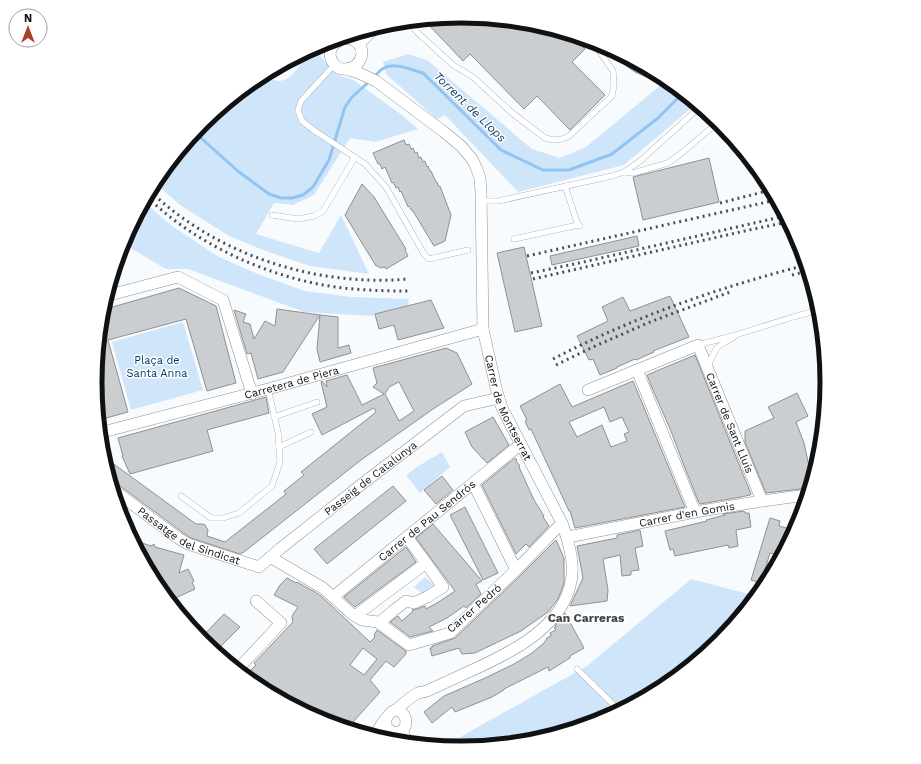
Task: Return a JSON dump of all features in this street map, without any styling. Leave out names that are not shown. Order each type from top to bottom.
[{"type":"street","points":[[359,44],[368,35]]},
{"type":"street","points":[[331,47],[331,60],[338,68],[345,69],[362,65],[362,50],[359,44],[353,40]]},
{"type":"street","name":"Carrer de Montserrat","points":[[345,69],[362,65],[388,90],[444,132],[466,151],[472,158],[479,173],[481,183],[483,329],[499,398],[562,523],[568,537],[572,568],[571,586],[567,597],[553,618],[538,632],[523,644],[506,654],[441,683],[426,692],[409,711],[406,720]]},
{"type":"street","points":[[113,294],[178,277],[223,300],[252,394]]},
{"type":"street","name":"Carretera de Piera","points":[[105,431],[252,394],[483,329]]},
{"type":"street","points":[[588,390],[698,344]]},
{"type":"street","name":"Carrer de Sant Lluís","points":[[698,344],[762,501]]},
{"type":"street","points":[[637,370],[695,512]]},
{"type":"street","name":"Passeig de Catalunya","points":[[248,564],[259,567],[355,489],[464,406],[499,398]]},
{"type":"street","name":"Carrer de Pau Sendrós","points":[[333,597],[521,444]]},
{"type":"street","points":[[473,483],[516,570]]},
{"type":"street","name":"Passatge del Sindicat","points":[[120,495],[188,544],[248,564]]},
{"type":"street","name":"Carrer d'en Gomis","points":[[568,537],[695,512],[801,495]]},
{"type":"street","name":"Carrer Pedró","points":[[270,557],[323,588],[355,616],[362,620],[379,623],[409,646],[450,633],[516,570],[562,523]]},
{"type":"street","points":[[379,623],[406,601],[414,603],[427,597],[442,587],[426,562],[407,537]]},
{"type":"street","points":[[355,616],[426,562]]},
{"type":"street","points":[[241,666],[281,623],[256,601]]},
{"type":"street","name":"Carrer de Montserrat","points":[[396,710],[418,693],[426,692]]},
{"type":"street","points":[[378,731],[390,712],[396,710],[403,713],[406,720],[404,728],[386,733]]},
{"type":"street","points":[[386,718],[386,726],[388,729],[397,731],[402,736]]},
{"type":"lane","points":[[412,26],[453,65],[473,77],[511,112],[545,138],[554,140],[569,136],[612,96],[614,85],[613,71],[599,50]]},
{"type":"lane","points":[[334,65],[300,101],[298,110],[302,121],[365,164],[386,187],[424,254],[429,259],[468,250]]},
{"type":"lane","points":[[481,201],[498,202],[624,172],[640,161],[696,111]]},
{"type":"lane","points":[[624,172],[633,173],[668,163],[713,127]]},
{"type":"lane","points":[[272,214],[298,219],[314,216],[323,211],[355,158]]},
{"type":"lane","points":[[514,239],[579,226],[565,186]]},
{"type":"lane","points":[[698,344],[739,334],[813,312]]},
{"type":"lane","points":[[707,368],[716,349],[739,334]]},
{"type":"lane","points":[[181,496],[211,518],[222,518],[239,513],[272,486],[280,462],[278,432],[268,389]]},
{"type":"lane","points":[[274,416],[317,402]]},
{"type":"lane","points":[[279,447],[311,432]]},
{"type":"lane","points":[[577,669],[615,706]]},
{"type":"green space","points":[[317,53],[335,73],[345,78],[352,79],[402,115],[418,129],[375,142],[350,138],[314,195],[293,205],[274,203],[256,234],[319,253],[341,215],[369,274],[310,266],[266,251],[229,236],[180,205],[160,187],[191,145],[224,112],[242,97],[270,78],[278,81],[288,78],[306,58]]},
{"type":"green space","points":[[408,54],[427,60],[532,149],[560,158],[586,147],[661,85],[692,108],[624,165],[518,192],[445,115],[437,119],[386,74],[383,62]]},
{"type":"green space","points":[[148,206],[172,226],[219,257],[260,275],[305,291],[351,297],[409,299],[408,306],[371,316],[304,312],[188,269],[166,269],[128,247]]},
{"type":"green space","name":"Plaça de Santa Anna","points":[[183,322],[203,390],[131,410],[112,342]]},
{"type":"green space","points":[[442,452],[450,467],[420,493],[406,475]]},
{"type":"green space","points":[[425,577],[436,587],[424,595],[414,587]]},
{"type":"green space","points":[[691,579],[750,594],[730,619],[697,652],[660,680],[619,704],[576,722],[531,734],[484,740],[453,741],[587,666]]},
{"type":"building","points":[[460,23],[507,26],[553,35],[579,43],[585,49],[572,62],[605,95],[570,130],[537,96],[524,109],[470,54],[463,61],[429,25]]},
{"type":"building","points":[[626,64],[655,80],[635,72],[625,65]]},
{"type":"building","points":[[404,140],[406,145],[409,144],[415,153],[417,152],[419,158],[421,157],[423,162],[425,161],[439,187],[440,186],[451,215],[445,241],[434,246],[413,211],[409,206],[408,207],[401,191],[400,192],[398,187],[396,188],[393,182],[392,183],[385,167],[382,169],[380,164],[378,164],[373,153]]},
{"type":"building","points":[[709,158],[719,202],[643,220],[633,177]]},
{"type":"building","points":[[362,184],[374,197],[406,249],[405,250],[408,256],[386,269],[385,267],[380,268],[376,266],[345,215]]},
{"type":"building","points":[[637,236],[639,246],[552,265],[550,256]]},
{"type":"building","points":[[524,247],[542,326],[515,332],[497,253]]},
{"type":"building","points":[[179,288],[216,306],[236,383],[207,391],[186,319],[108,340],[128,412],[104,419],[102,405],[102,359],[109,308]]},
{"type":"building","points":[[670,296],[689,337],[653,351],[654,352],[600,375],[593,359],[589,360],[577,336],[608,321],[602,307],[623,297],[630,311]]},
{"type":"building","points":[[431,300],[444,328],[398,340],[394,325],[379,329],[375,314]]},
{"type":"building","points":[[277,309],[320,315],[283,372],[258,379],[251,353],[247,354],[234,310],[246,314],[243,322],[250,324],[254,339],[265,321],[275,326]]},
{"type":"building","points":[[320,315],[338,317],[338,348],[349,345],[351,353],[320,362],[317,349]]},
{"type":"building","points":[[446,348],[457,353],[472,384],[433,409],[361,460],[240,554],[191,538],[117,484],[111,462],[196,524],[205,525],[208,530],[207,536],[225,542],[286,494],[284,491],[304,475],[301,472],[376,412],[374,408],[322,435],[312,414],[327,407],[321,382],[322,381],[327,387],[326,381],[347,375],[362,405],[384,394],[373,387],[377,383],[373,368]],"holes":[[[399,382],[414,411],[399,421],[385,394],[389,387]]]},
{"type":"building","points":[[695,355],[751,494],[750,495],[699,503],[647,375]]},
{"type":"building","points":[[633,381],[685,507],[575,528],[570,511],[531,429],[529,430],[525,421],[527,420],[520,406],[560,384],[572,407]],"holes":[[[604,407],[610,422],[622,417],[629,432],[624,434],[627,441],[611,447],[602,425],[577,437],[569,422]]]},
{"type":"building","points":[[797,393],[808,416],[796,422],[804,443],[809,467],[803,489],[766,493],[745,442],[745,431],[774,418],[768,407]]},
{"type":"building","points":[[266,397],[269,413],[207,430],[213,451],[130,474],[122,456],[118,438]]},
{"type":"building","points":[[493,417],[509,445],[487,463],[472,447],[465,432]]},
{"type":"building","points":[[515,458],[520,466],[519,467],[534,500],[549,526],[529,547],[526,544],[516,554],[482,485]]},
{"type":"building","points":[[442,476],[453,490],[436,504],[424,490]]},
{"type":"building","points":[[393,486],[406,501],[327,564],[314,549]]},
{"type":"building","points":[[465,507],[498,573],[483,580],[450,515]]},
{"type":"building","points":[[744,511],[745,513],[749,513],[751,527],[736,530],[738,546],[729,548],[728,545],[675,556],[673,549],[670,550],[665,531],[725,515],[723,514]]},
{"type":"building","points":[[770,518],[780,521],[779,526],[788,528],[782,541],[775,554],[770,553],[764,573],[758,582],[751,580]]},
{"type":"building","points":[[433,524],[482,581],[476,584],[481,594],[466,608],[464,606],[447,618],[429,627],[433,631],[410,637],[390,622],[398,616],[402,621],[413,611],[412,610],[425,606],[426,609],[455,591],[416,538]]},
{"type":"building","points":[[640,530],[643,546],[635,548],[639,570],[631,571],[631,575],[622,576],[620,555],[603,559],[608,590],[607,601],[570,606],[583,578],[577,546],[617,538],[617,535]]},
{"type":"building","points":[[556,540],[564,558],[564,583],[558,599],[548,612],[521,631],[475,653],[462,654],[459,648],[432,656],[430,648],[432,648],[432,646],[455,638]]},
{"type":"building","points":[[140,542],[151,546],[154,544],[155,547],[184,555],[179,573],[188,569],[194,581],[192,582],[195,589],[174,599],[162,581]]},
{"type":"building","points":[[406,547],[416,562],[355,607],[344,597]]},
{"type":"building","points":[[287,578],[296,583],[297,582],[321,596],[370,642],[375,637],[374,635],[377,630],[406,651],[406,654],[394,667],[386,661],[370,680],[380,692],[353,722],[362,727],[323,714],[302,704],[281,693],[249,672],[256,665],[254,663],[293,622],[292,616],[298,607],[274,595],[280,585]],"holes":[[[363,648],[377,659],[364,675],[350,665]]]},
{"type":"building","points":[[565,613],[584,648],[549,671],[548,667],[504,689],[492,697],[455,712],[452,707],[432,723],[424,712],[444,696],[514,664],[532,653],[551,636],[550,633],[556,630],[554,628],[556,627],[555,626]]},
{"type":"building","points":[[224,614],[240,627],[219,648],[205,634]]},
{"type":"waterway","name":"Torrent de Llops","points":[[374,77],[384,68],[389,66],[404,67],[423,73],[501,150],[543,170],[569,170],[612,154],[658,118],[679,97]]},
{"type":"waterway","name":"Torrent de Llops","points":[[200,136],[239,172],[269,194],[281,198],[292,198],[303,195],[313,187],[329,160],[345,107],[352,97],[370,81]]},
{"type":"railway","points":[[720,203],[764,192]]},
{"type":"railway","points":[[155,195],[177,213],[206,233],[237,249],[269,262],[303,272],[338,278],[373,280],[408,279]]},
{"type":"railway","points":[[151,201],[185,228],[206,241],[252,264],[275,273],[299,280],[334,287],[366,290],[408,291]]},
{"type":"railway","points":[[527,256],[770,201]]},
{"type":"railway","points":[[531,273],[779,217]]},
{"type":"railway","points":[[533,279],[782,223]]},
{"type":"railway","points":[[553,359],[614,330],[676,305],[740,283],[800,267]]},
{"type":"railway","points":[[792,275],[802,272]]},
{"type":"railway","points":[[556,365],[650,322],[730,292]]},
{"type":"district","name":"Can Carreras","points":[[586,618]]}]
